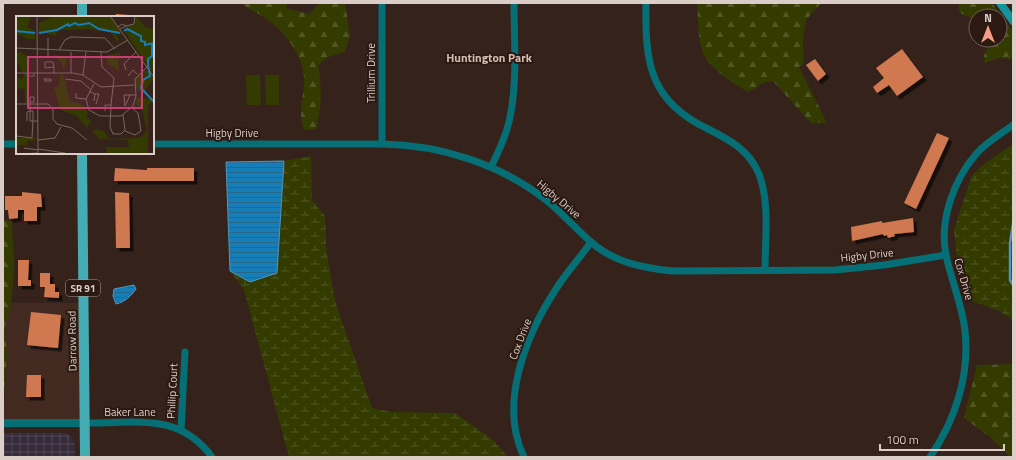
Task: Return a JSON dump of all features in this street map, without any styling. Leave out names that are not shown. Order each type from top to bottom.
[{"type":"main road","points":[[82,3],[82,16]]},
{"type":"main road","points":[[1000,3],[1013,21]]},
{"type":"main road","name":"Darrow Road","points":[[82,154],[85,457]]},
{"type":"street","name":"Trillium Drive","points":[[382,3],[382,144]]},
{"type":"street","points":[[491,167],[505,135],[512,108],[514,73],[514,3]]},
{"type":"street","points":[[646,3],[646,50],[650,68],[660,88],[681,113],[738,146],[751,161],[758,174],[763,189],[765,206],[765,270]]},
{"type":"street","name":"Cox Drive","points":[[931,457],[949,424],[957,403],[962,384],[965,354],[965,331],[961,308],[946,255],[945,237],[951,199],[957,183],[978,152],[1013,125]]},
{"type":"street","points":[[3,144],[16,144]]},
{"type":"street","name":"Higby Drive","points":[[154,144],[401,144],[435,149],[458,155],[491,167],[527,187],[546,200],[591,242],[620,260],[652,269],[672,271],[857,268],[946,255]]},
{"type":"street","name":"Cox Drive","points":[[524,457],[517,438],[514,405],[522,360],[544,308],[556,288],[591,242]]},
{"type":"street","name":"Phillip Court","points":[[181,430],[185,352]]},
{"type":"street","points":[[3,423],[84,423]]},
{"type":"street","name":"Baker Lane","points":[[84,423],[159,423],[181,430],[198,441],[212,457]]},
{"type":"shaded area","points":[[11,303],[81,303],[82,421],[3,421],[7,356],[5,326]]},
{"type":"shaded area","points":[[3,433],[66,433],[71,437],[75,444],[75,457],[3,457]]},
{"type":"green space","points":[[241,3],[288,3],[286,8],[309,14],[319,3],[345,3],[350,36],[345,52],[328,57],[318,65],[321,97],[316,129],[304,130],[302,125],[301,108],[304,74],[292,45],[270,22]]},
{"type":"green space","points":[[697,3],[821,3],[806,20],[803,40],[804,63],[799,67],[827,123],[811,123],[773,81],[761,84],[748,92],[717,71],[707,59],[701,48]]},
{"type":"green space","points":[[958,3],[992,3],[996,8],[968,8],[968,16],[960,13]]},
{"type":"green space","points":[[1008,25],[1013,32],[1013,59],[999,58],[985,63],[984,55],[988,48],[1008,48]]},
{"type":"green space","points":[[246,75],[260,75],[261,105],[247,105]]},
{"type":"green space","points":[[265,75],[279,75],[279,105],[266,105]]},
{"type":"green space","points":[[1013,144],[1013,320],[999,311],[970,300],[958,269],[954,230],[972,175],[984,164]]},
{"type":"green space","points":[[311,156],[312,200],[325,216],[326,247],[335,301],[372,408],[392,412],[455,413],[492,439],[508,457],[289,457],[244,290],[230,271],[250,282],[277,273],[284,161]]},
{"type":"green space","points":[[3,220],[12,221],[14,268],[11,306],[5,326],[7,356],[3,409]]},
{"type":"green space","points":[[1013,364],[1013,457],[1011,457],[990,437],[964,418],[977,365]]},
{"type":"water","points":[[284,161],[277,273],[250,282],[230,271],[226,162]]},
{"type":"water","points":[[134,285],[136,289],[132,294],[125,300],[116,304],[113,296],[114,289]]},
{"type":"building","points":[[116,14],[129,15],[129,16],[116,16]]},
{"type":"building","points":[[902,49],[923,77],[897,96],[889,85],[877,93],[873,87],[884,78],[876,68]]},
{"type":"building","points":[[815,59],[826,74],[818,81],[806,65]]},
{"type":"building","points":[[937,133],[949,138],[916,209],[904,203]]},
{"type":"building","points":[[115,168],[147,170],[147,168],[194,168],[194,181],[114,181]]},
{"type":"building","points":[[22,192],[41,194],[42,207],[37,207],[37,221],[24,221],[24,210],[18,210],[18,218],[9,219],[8,210],[5,210],[5,196],[22,196]]},
{"type":"building","points":[[115,192],[129,193],[130,248],[116,248]]},
{"type":"building","points":[[913,218],[914,232],[894,234],[895,236],[888,238],[887,235],[884,236],[883,234],[852,241],[851,227],[882,221],[882,223]]},
{"type":"building","points":[[18,260],[29,260],[28,280],[31,280],[31,286],[18,286]]},
{"type":"building","points":[[40,273],[50,273],[50,284],[55,284],[55,292],[59,292],[59,298],[44,297],[45,287],[40,287]]},
{"type":"building","points":[[31,312],[61,315],[58,348],[27,345]]},
{"type":"building","points":[[27,375],[41,375],[41,397],[26,397]]},
{"type":"waterway","points":[[1013,224],[1010,243],[1010,280],[1013,285]]},
{"type":"district","name":"Huntington Park","points":[[489,58]]}]
